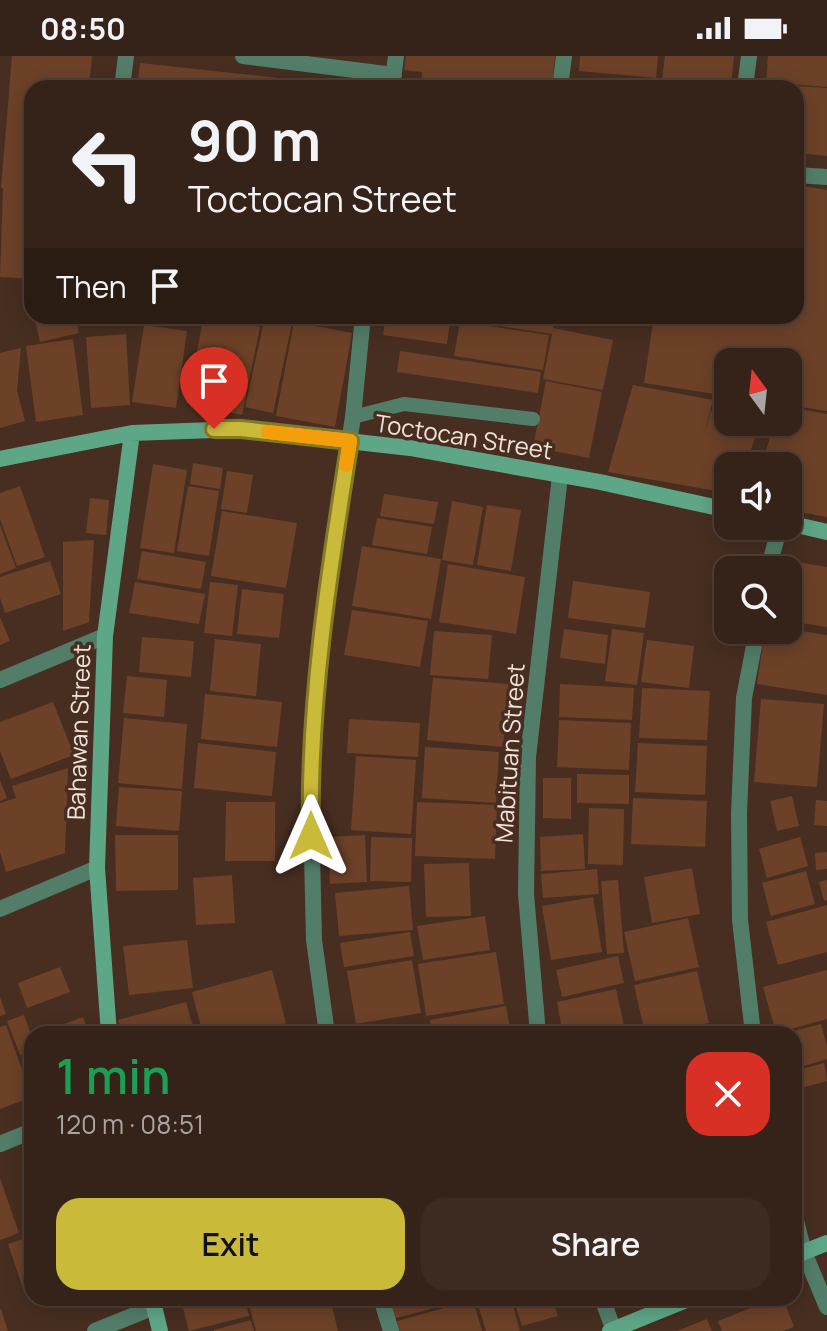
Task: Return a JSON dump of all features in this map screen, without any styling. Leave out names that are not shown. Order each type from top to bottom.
[{"type":"street","points":[[123,80],[126,56]]},
{"type":"street","points":[[243,56],[381,80]]},
{"type":"street","points":[[393,80],[396,56]]},
{"type":"street","points":[[561,80],[564,56]]},
{"type":"street","points":[[746,80],[749,56]]},
{"type":"street","points":[[804,176],[827,177]]},
{"type":"street","points":[[326,1026],[314,940],[311,810],[316,695],[362,324]]},
{"type":"street","name":"Toctocan Street","points":[[0,459],[132,433],[241,429],[410,448],[714,507]]},
{"type":"street","name":"Bahawan Street","points":[[108,1026],[97,868],[105,636],[132,433]]},
{"type":"street","name":"Mabituan Street","points":[[537,1026],[526,894],[528,757],[560,476]]},
{"type":"street","points":[[802,526],[827,532]]},
{"type":"street","points":[[0,680],[105,636]]},
{"type":"street","points":[[752,1026],[740,920],[739,813],[744,698],[754,644]]},
{"type":"street","points":[[0,909],[97,868]]},
{"type":"street","points":[[0,1144],[24,1134]]},
{"type":"street","points":[[802,1253],[827,1243]]},
{"type":"street","points":[[802,1260],[827,1307]]},
{"type":"street","points":[[95,1331],[147,1306]]},
{"type":"street","points":[[154,1306],[160,1331]]},
{"type":"street","points":[[383,1306],[391,1331]]},
{"type":"street","points":[[604,1306],[612,1331],[672,1306]]},
{"type":"lane","points":[[353,417],[404,404],[533,419]]},
{"type":"building","points":[[12,56],[92,56],[90,80],[24,80],[24,278],[0,277],[1,188]]},
{"type":"building","points":[[406,56],[555,56],[553,80],[422,80],[422,72],[404,70]]},
{"type":"building","points":[[580,56],[658,56],[656,78],[579,71]]},
{"type":"building","points":[[665,56],[734,56],[732,80],[662,79]]},
{"type":"building","points":[[768,56],[827,56],[827,87],[804,85],[804,80],[766,80]]},
{"type":"building","points":[[140,63],[297,80],[138,80]]},
{"type":"building","points":[[804,87],[827,88],[827,156],[804,154]]},
{"type":"building","points":[[804,186],[827,190],[827,411],[802,407],[802,348],[714,348],[714,394],[644,383],[653,324],[804,324]]},
{"type":"building","points":[[36,324],[77,324],[79,333],[40,342]]},
{"type":"building","points":[[202,324],[260,327],[242,415],[186,403]]},
{"type":"building","points":[[263,324],[292,324],[273,413],[245,407]]},
{"type":"building","points":[[294,324],[352,333],[335,427],[276,416]]},
{"type":"building","points":[[385,324],[450,324],[447,344],[383,335]]},
{"type":"building","points":[[460,324],[549,335],[543,370],[454,356]]},
{"type":"building","points":[[488,324],[554,324],[553,328],[613,340],[603,390],[543,379],[552,334]]},
{"type":"building","points":[[144,325],[187,331],[176,408],[132,402]]},
{"type":"building","points":[[126,334],[130,405],[91,408],[86,337]]},
{"type":"building","points":[[73,339],[83,415],[36,422],[26,346]]},
{"type":"building","points":[[21,348],[17,391],[25,421],[0,428],[0,353]]},
{"type":"building","points":[[400,351],[541,372],[538,393],[397,372]]},
{"type":"building","points":[[546,381],[602,392],[589,458],[533,447]]},
{"type":"building","points":[[633,385],[713,400],[704,435],[711,411],[714,412],[714,436],[756,436],[750,452],[714,452],[714,491],[608,472]]},
{"type":"building","points":[[802,410],[827,414],[827,517],[802,513],[802,452],[766,452],[770,436],[802,436]]},
{"type":"building","points":[[193,463],[223,468],[220,489],[190,484]]},
{"type":"building","points":[[153,464],[187,470],[174,553],[140,548]]},
{"type":"building","points":[[227,471],[253,475],[247,513],[221,509]]},
{"type":"building","points":[[20,486],[45,557],[17,566],[0,519],[0,493]]},
{"type":"building","points":[[188,486],[219,491],[209,556],[177,551]]},
{"type":"building","points":[[384,494],[438,502],[434,524],[380,516]]},
{"type":"building","points":[[90,498],[109,500],[106,535],[86,533]]},
{"type":"building","points":[[452,501],[483,507],[473,565],[442,560]]},
{"type":"building","points":[[487,505],[521,510],[511,571],[477,565]]},
{"type":"building","points":[[222,511],[297,523],[286,588],[211,576]]},
{"type":"building","points":[[377,518],[432,527],[427,554],[372,545]]},
{"type":"building","points":[[0,525],[16,568],[0,574]]},
{"type":"building","points":[[94,540],[89,622],[63,631],[63,542]]},
{"type":"building","points":[[362,546],[441,559],[431,619],[352,606]]},
{"type":"building","points":[[142,551],[206,562],[201,589],[137,579]]},
{"type":"building","points":[[50,561],[61,594],[5,613],[0,598],[0,577]]},
{"type":"building","points":[[802,563],[827,567],[827,627],[802,623]]},
{"type":"building","points":[[448,564],[525,577],[516,634],[439,622]]},
{"type":"building","points":[[573,581],[650,592],[645,628],[568,618]]},
{"type":"building","points":[[135,582],[205,594],[199,624],[129,613]]},
{"type":"building","points":[[210,582],[238,585],[232,636],[204,633]]},
{"type":"building","points":[[242,589],[284,594],[279,638],[237,634]]},
{"type":"building","points":[[352,610],[428,621],[420,667],[344,655]]},
{"type":"building","points":[[0,617],[10,641],[0,645]]},
{"type":"building","points":[[564,629],[608,635],[605,664],[560,658]]},
{"type":"building","points":[[612,629],[644,633],[637,685],[605,681]]},
{"type":"building","points":[[434,631],[492,635],[488,679],[430,675]]},
{"type":"building","points":[[802,631],[827,635],[827,695],[757,684],[763,644],[802,644]]},
{"type":"building","points":[[142,637],[194,641],[191,677],[139,672]]},
{"type":"building","points":[[215,639],[261,644],[256,696],[210,691]]},
{"type":"building","points":[[647,640],[694,646],[689,688],[641,682]]},
{"type":"building","points":[[127,676],[167,680],[164,717],[123,713]]},
{"type":"building","points":[[433,678],[509,684],[503,747],[427,740]]},
{"type":"building","points":[[560,684],[634,688],[632,720],[559,717]]},
{"type":"building","points":[[642,688],[710,691],[707,740],[639,738]]},
{"type":"building","points":[[205,694],[282,702],[277,747],[201,739]]},
{"type":"building","points":[[761,699],[824,704],[817,787],[754,782]]},
{"type":"building","points":[[53,702],[74,755],[11,779],[0,751],[0,722]]},
{"type":"building","points":[[124,718],[187,724],[182,789],[118,783]]},
{"type":"building","points":[[349,719],[420,723],[418,757],[347,753]]},
{"type":"building","points":[[559,720],[631,723],[629,770],[557,767]]},
{"type":"building","points":[[198,743],[276,752],[272,796],[194,788]]},
{"type":"building","points":[[638,743],[707,746],[705,795],[635,792]]},
{"type":"building","points":[[425,747],[499,752],[496,803],[422,798]]},
{"type":"building","points":[[356,756],[416,760],[411,834],[351,830]]},
{"type":"building","points":[[68,768],[65,853],[6,872],[0,852],[0,803],[16,798],[12,786]]},
{"type":"building","points":[[577,774],[629,775],[629,804],[577,803]]},
{"type":"building","points":[[543,778],[571,778],[571,819],[543,818]]},
{"type":"building","points":[[0,780],[7,798],[0,801]]},
{"type":"building","points":[[119,787],[182,791],[179,831],[116,826]]},
{"type":"building","points":[[792,796],[799,826],[777,831],[770,801]]},
{"type":"building","points":[[633,798],[707,801],[705,847],[631,844]]},
{"type":"building","points":[[816,800],[827,801],[827,826],[814,825]]},
{"type":"building","points":[[226,802],[275,802],[275,861],[225,861]]},
{"type":"building","points":[[417,802],[497,805],[495,859],[415,856]]},
{"type":"building","points":[[589,808],[624,809],[623,865],[588,864]]},
{"type":"building","points":[[583,834],[585,869],[541,871],[540,837]]},
{"type":"building","points":[[115,835],[178,835],[178,890],[116,891]]},
{"type":"building","points":[[365,835],[367,882],[330,884],[328,837]]},
{"type":"building","points":[[371,837],[412,838],[411,882],[370,881]]},
{"type":"building","points":[[800,837],[808,866],[767,878],[759,849]]},
{"type":"building","points":[[827,852],[827,869],[816,870],[815,853]]},
{"type":"building","points":[[469,863],[471,916],[426,917],[424,864]]},
{"type":"building","points":[[692,868],[700,914],[652,923],[644,877]]},
{"type":"building","points":[[597,869],[599,894],[543,898],[541,874]]},
{"type":"building","points":[[806,871],[815,904],[771,916],[762,883]]},
{"type":"building","points":[[232,875],[235,923],[196,925],[193,878]]},
{"type":"building","points":[[618,880],[624,953],[607,954],[601,881]]},
{"type":"building","points":[[827,880],[827,900],[824,901],[819,882]]},
{"type":"building","points":[[409,886],[413,930],[339,936],[335,893]]},
{"type":"building","points":[[593,897],[602,952],[551,960],[542,906]]},
{"type":"building","points":[[827,905],[827,952],[778,965],[766,922]]},
{"type":"building","points":[[485,916],[490,950],[423,960],[417,926]]},
{"type":"building","points":[[688,918],[699,967],[635,981],[624,932]]},
{"type":"building","points":[[410,932],[414,956],[344,967],[340,943]]},
{"type":"building","points":[[187,940],[193,988],[129,995],[123,946]]},
{"type":"building","points":[[496,952],[504,1004],[426,1016],[418,964]]},
{"type":"building","points":[[618,956],[624,983],[562,997],[556,970]]},
{"type":"building","points":[[412,960],[421,1013],[356,1024],[347,971]]},
{"type":"building","points":[[60,967],[70,992],[27,1008],[18,983]]},
{"type":"building","points":[[272,970],[286,1023],[274,1026],[201,1026],[192,992]]},
{"type":"building","points":[[827,970],[827,1019],[802,1026],[774,1026],[763,987]]},
{"type":"building","points":[[697,971],[709,1023],[643,1026],[634,985]]},
{"type":"building","points":[[616,989],[624,1026],[562,1026],[557,1002]]},
{"type":"building","points":[[0,997],[6,1014],[0,1016]]},
{"type":"building","points":[[186,1002],[193,1026],[120,1026],[118,1020]]},
{"type":"building","points":[[506,1006],[510,1026],[431,1026],[430,1020]]},
{"type":"building","points":[[24,1015],[28,1026],[24,1026],[24,1054],[20,1055],[7,1021]]},
{"type":"building","points":[[83,1017],[86,1026],[59,1026]]},
{"type":"building","points":[[821,1024],[827,1059],[802,1067],[802,1029]]},
{"type":"building","points":[[6,1025],[24,1075],[24,1100],[0,1109],[0,1027]]},
{"type":"building","points":[[824,1063],[827,1081],[802,1088],[802,1069]]},
{"type":"building","points":[[0,1178],[19,1233],[0,1240]]},
{"type":"building","points":[[24,1239],[24,1288],[23,1288],[8,1244]]},
{"type":"building","points":[[183,1306],[247,1306],[249,1316],[189,1331]]},
{"type":"building","points":[[249,1306],[332,1306],[338,1331],[256,1331]]},
{"type":"building","points":[[385,1306],[429,1306],[430,1309],[389,1320]]},
{"type":"building","points":[[451,1306],[475,1306],[482,1331],[396,1331],[394,1322]]},
{"type":"building","points":[[478,1306],[513,1306],[520,1331],[486,1331]]},
{"type":"building","points":[[516,1306],[555,1306],[558,1316],[522,1326]]},
{"type":"building","points":[[756,1306],[786,1306],[794,1327],[783,1331],[722,1331],[718,1321]]},
{"type":"building","points":[[1,1309],[8,1331],[0,1331]]},
{"type":"building","points":[[707,1319],[712,1331],[677,1331]]},
{"type":"building","points":[[251,1320],[254,1331],[214,1331],[214,1330]]},
{"type":"slow traffic","points":[[268,432],[350,441],[346,465]]},
{"type":"route","points":[[214,429],[350,441],[332,552],[316,695],[311,836]]}]
